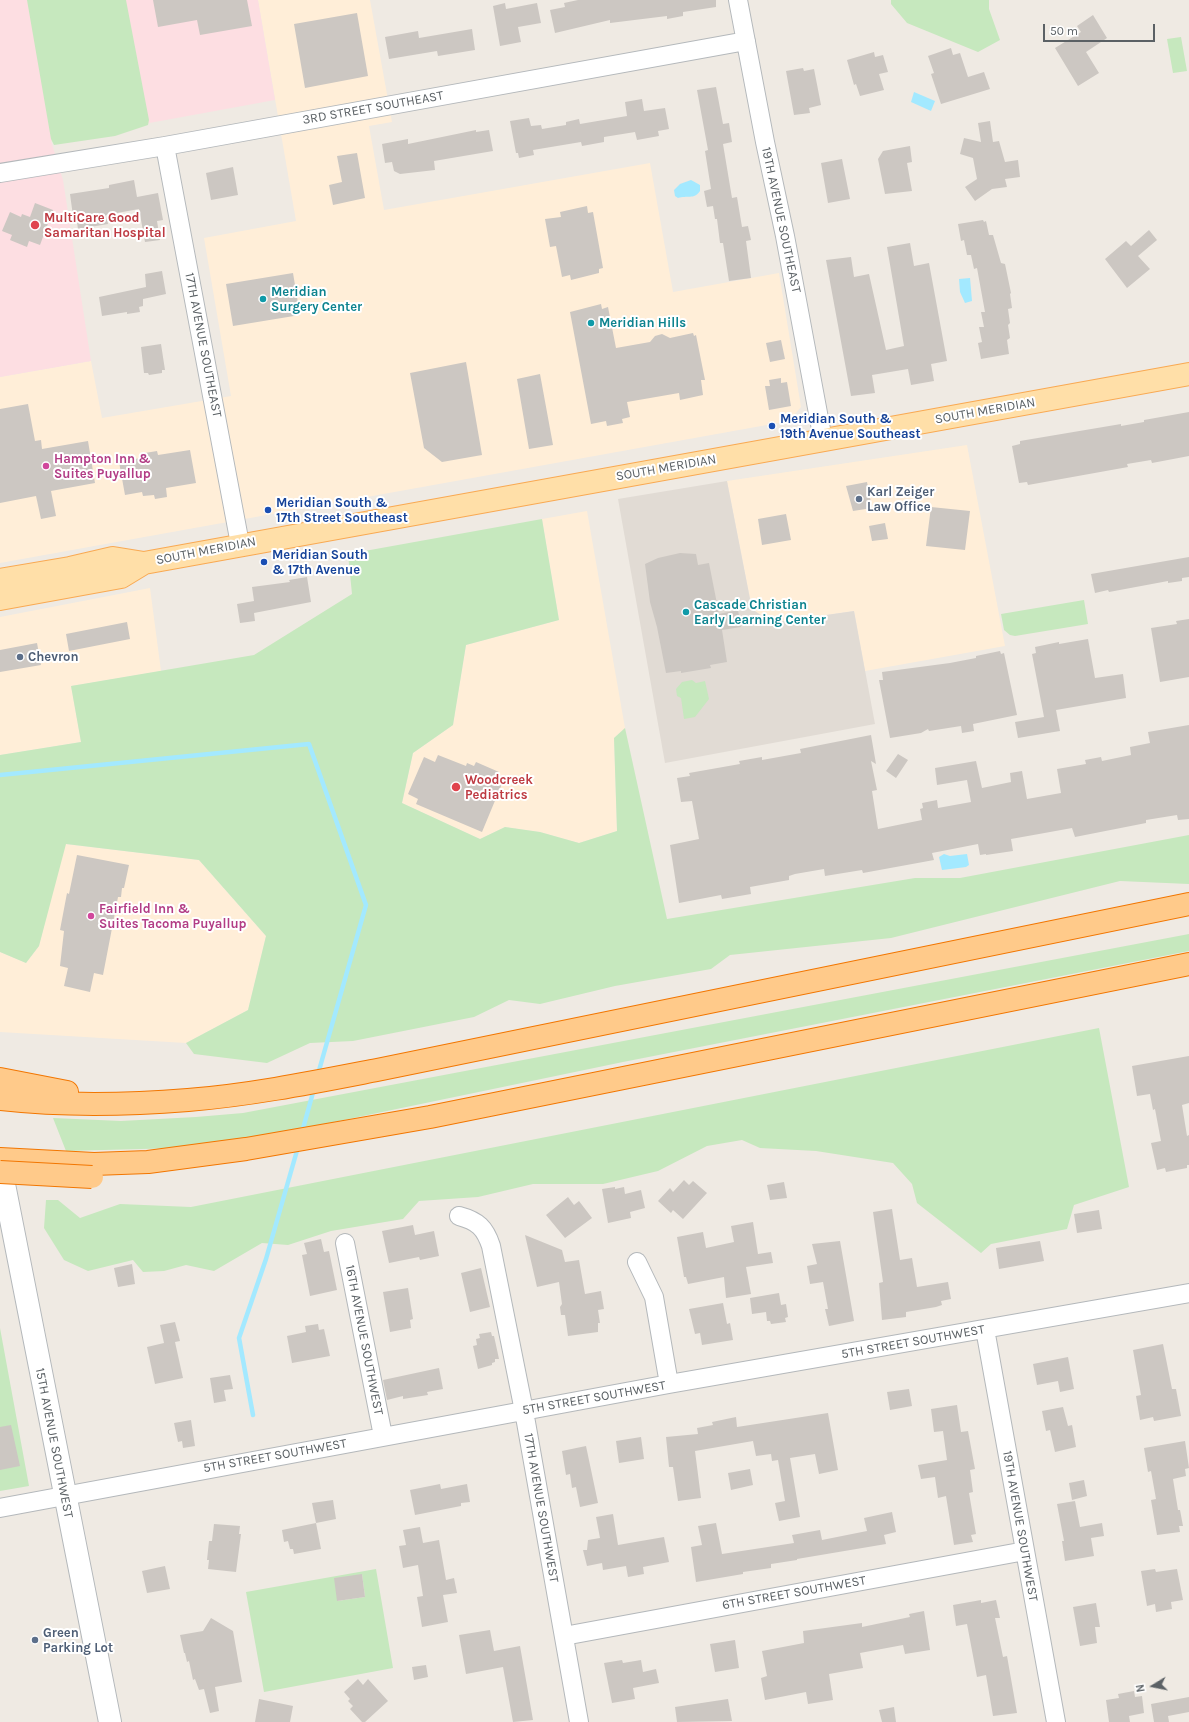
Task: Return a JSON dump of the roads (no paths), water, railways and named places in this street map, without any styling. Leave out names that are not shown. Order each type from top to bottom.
[{"type":"highway","points":[[0,1099],[111,1104],[188,1100],[249,1093],[354,1075],[1189,904]]},
{"type":"highway","points":[[0,1159],[93,1171],[151,1175],[251,1163],[294,1153],[380,1127],[1189,964]]},
{"type":"highway","points":[[0,1079],[49,1088],[111,1104]]},
{"type":"highway","points":[[0,1172],[93,1171]]},
{"type":"main road","name":"SOUTH MERIDIAN","points":[[0,580],[70,568],[113,558],[144,562],[1189,374]]},
{"type":"main road","name":"SOUTH MERIDIAN","points":[[0,599],[121,577],[144,562]]},
{"type":"street","name":"19TH AVENUE SOUTHEAST","points":[[738,0],[823,440]]},
{"type":"street","name":"3RD STREET SOUTHEAST","points":[[0,173],[165,146],[746,41]]},
{"type":"street","name":"17TH AVENUE SOUTHEAST","points":[[165,146],[240,544]]},
{"type":"street","name":"15TH AVENUE SOUTHWEST","points":[[0,1164],[110,1722]]},
{"type":"street","name":"17TH AVENUE SOUTHWEST","points":[[460,1216],[472,1219],[482,1227],[491,1246],[524,1411],[579,1722]]},
{"type":"street","name":"16TH AVENUE SOUTHWEST","points":[[345,1243],[383,1436]]},
{"type":"street","points":[[637,1262],[654,1297],[669,1384]]},
{"type":"street","name":"5TH STREET SOUTHWEST","points":[[0,1508],[64,1494],[669,1384],[1189,1293]]},
{"type":"street","name":"19TH AVENUE SOUTHWEST","points":[[984,1329],[1056,1722]]},
{"type":"street","name":"6TH STREET SOUTHWEST","points":[[564,1636],[1025,1551]]},
{"type":"water","points":[[914,92],[935,101],[931,111],[911,102]]},
{"type":"water","points":[[691,180],[700,185],[700,191],[698,194],[678,198],[675,196],[674,190],[680,184]]},
{"type":"water","points":[[970,278],[972,301],[965,303],[960,292],[959,279]]},
{"type":"water","points":[[944,854],[950,856],[967,854],[969,865],[966,867],[942,870],[939,857]]},
{"type":"waterway","points":[[0,775],[309,744],[366,905],[318,1074]]},
{"type":"waterway","points":[[302,1132],[314,1089]]},
{"type":"waterway","points":[[253,1415],[239,1338],[266,1259],[298,1147]]},
{"type":"place","name":"MultiCare Good Samaritan Hospital","points":[[35,225]]},
{"type":"place","name":"Meridian Surgery Center","points":[[263,299]]},
{"type":"place","name":"Meridian Hills","points":[[591,323]]},
{"type":"place","name":"Meridian South & 19th Avenue Southeast","points":[[772,426]]},
{"type":"place","name":"Hampton Inn & Suites Puyallup","points":[[46,466]]},
{"type":"place","name":"Karl Zeiger Law Office","points":[[859,499]]},
{"type":"place","name":"Meridian South & 17th Street Southeast","points":[[268,510]]},
{"type":"place","name":"Meridian South & 17th Avenue","points":[[264,562]]},
{"type":"place","name":"Cascade Christian Early Learning Center","points":[[686,612]]},
{"type":"place","name":"Chevron","points":[[20,657]]},
{"type":"place","name":"Woodcreek Pediatrics","points":[[456,787]]},
{"type":"place","name":"Fairfield Inn & Suites Tacoma Puyallup","points":[[91,916]]},
{"type":"place","name":"Green Parking Lot","points":[[35,1640]]}]
